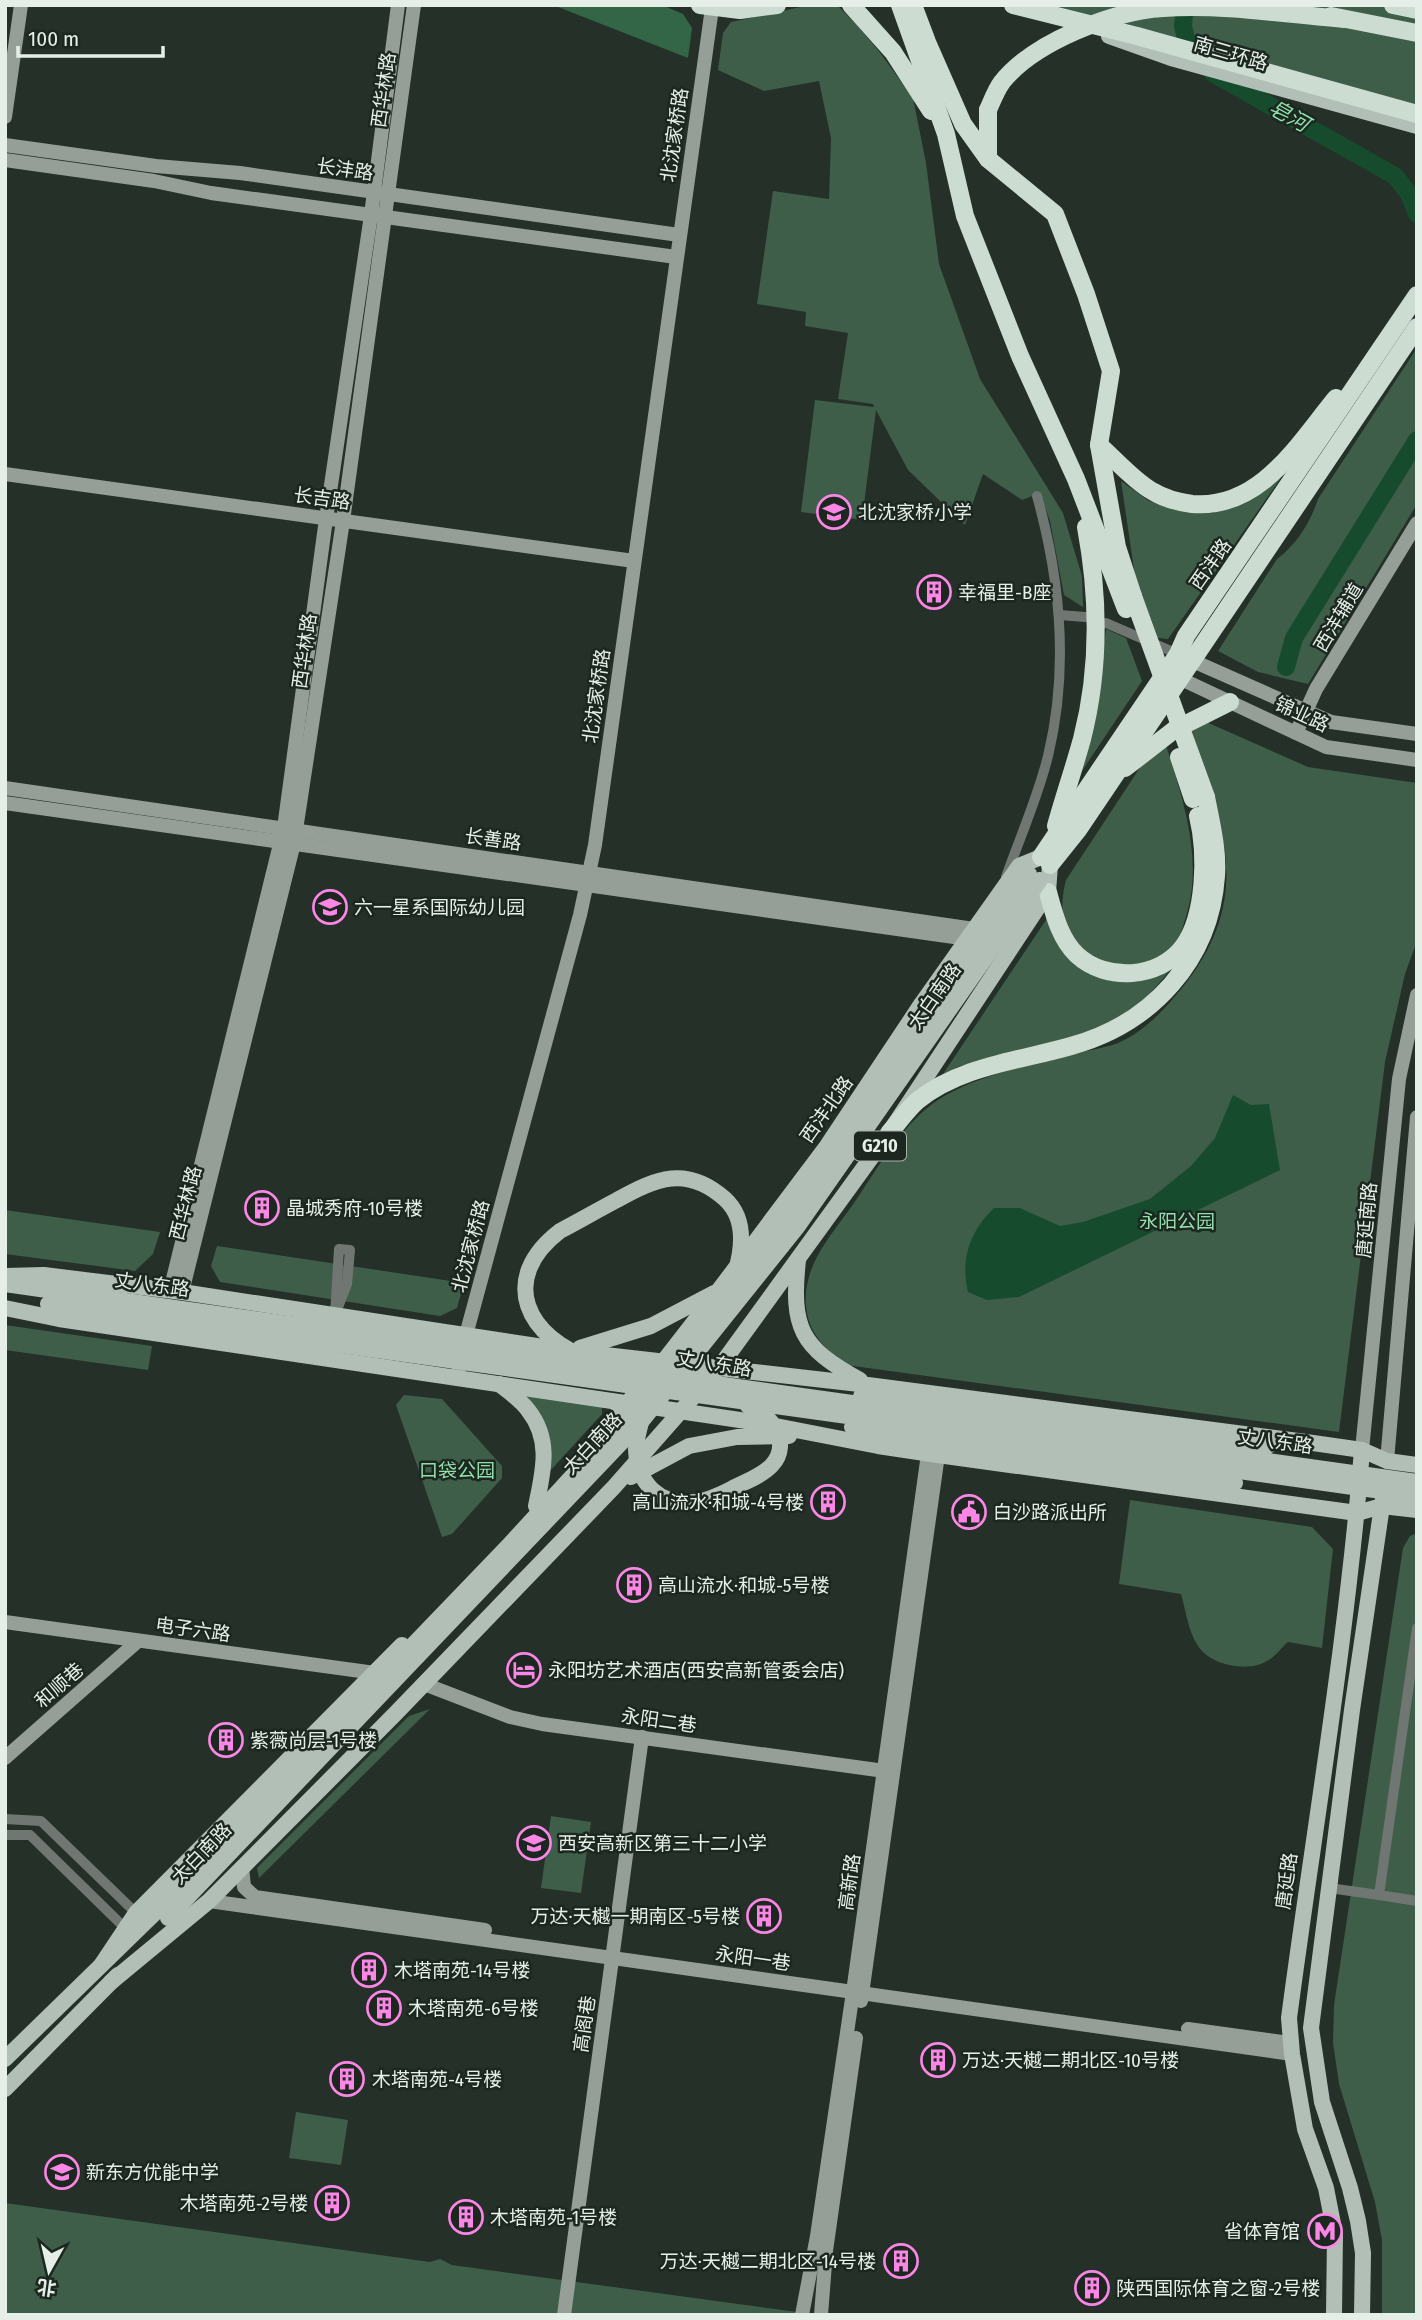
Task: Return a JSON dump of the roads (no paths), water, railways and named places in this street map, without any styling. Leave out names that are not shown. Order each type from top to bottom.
[{"type":"highway","points":[[706,7],[740,10],[777,5]]},
{"type":"highway","points":[[850,5],[893,52],[946,134]]},
{"type":"highway","points":[[900,5],[963,124],[988,159],[1055,214],[1086,294],[1111,370],[1099,445],[1129,603]]},
{"type":"highway","points":[[889,1133],[916,1102],[956,1079],[1002,1063],[1073,1046],[1107,1033],[1157,1001],[1180,976],[1206,924],[1216,876],[1214,839],[1129,603],[1008,326],[965,216],[913,5]]},
{"type":"highway","name":"南三环路","points":[[1013,5],[1137,36],[1417,114]]},
{"type":"highway","points":[[1284,5],[1417,33]]},
{"type":"highway","points":[[1393,5],[1417,10]]},
{"type":"highway","points":[[988,159],[988,110],[1001,83],[1024,61],[1048,44],[1079,30],[1136,12],[1161,8],[1202,8],[1344,19]]},
{"type":"highway","points":[[1099,445],[1149,490],[1174,502],[1206,505],[1252,491],[1282,464],[1414,300]]},
{"type":"highway","name":"西沣路","points":[[1043,869],[1077,830],[1178,678],[1185,657],[1186,636],[1414,300]]},
{"type":"highway","name":"西沣路","points":[[1043,869],[1185,657],[1417,327]]},
{"type":"highway","points":[[1076,479],[1094,568],[1096,643],[1091,695],[1082,738],[1043,869],[1055,916],[1064,937],[1077,955],[1099,968],[1118,973],[1136,972],[1154,969],[1170,960],[1184,945],[1195,920],[1201,893],[1204,859],[1200,798]]},
{"type":"highway","points":[[1112,779],[1174,730],[1230,702]]},
{"type":"main road","name":"南三环路","points":[[1037,12],[1171,58],[1417,126]]},
{"type":"main road","name":"西沣北路","points":[[628,1403],[724,1291],[1019,866],[1043,869]]},
{"type":"main road","name":"G210","points":[[681,1411],[718,1369],[889,1133],[1043,869]]},
{"type":"main road","name":"太白南路","points":[[111,1982],[164,1914],[670,1370],[724,1291],[798,1203],[1043,869]]},
{"type":"main road","name":"太白南路","points":[[6,2058],[102,1964],[164,1914],[641,1422],[798,1226],[1043,869]]},
{"type":"main road","points":[[570,1351],[651,1326],[724,1291],[739,1264],[742,1242],[739,1223],[730,1205],[712,1188],[690,1179],[670,1178],[647,1183],[560,1231],[535,1256],[528,1271],[526,1287],[527,1304],[534,1322],[548,1337],[578,1356],[624,1370]]},
{"type":"main road","points":[[799,1258],[796,1313],[803,1331],[814,1350],[830,1364],[868,1385]]},
{"type":"main road","name":"丈八东路","points":[[5,1276],[47,1290],[730,1400],[763,1398],[1417,1482]]},
{"type":"main road","name":"丈八东路","points":[[5,1284],[471,1351],[624,1370],[763,1398],[1417,1496]]},
{"type":"main road","name":"丈八东路","points":[[5,1301],[47,1290],[176,1292],[570,1351],[868,1385],[1306,1442]]},
{"type":"main road","points":[[5,1308],[72,1321],[760,1423],[933,1454],[1357,1513],[1382,1506],[1417,1510]]},
{"type":"main road","points":[[499,1384],[528,1410],[542,1435],[545,1450],[536,1506]]},
{"type":"main road","points":[[763,1398],[900,1398],[1267,1447],[1306,1442],[1362,1450],[1387,1461],[1417,1465]]},
{"type":"main road","points":[[763,1398],[897,1437],[1235,1483],[1288,1503]]},
{"type":"main road","points":[[641,1422],[636,1447],[639,1468],[646,1486],[663,1498],[677,1502],[697,1502],[757,1476],[773,1465],[779,1453],[777,1430],[768,1419],[756,1409],[730,1400]]},
{"type":"main road","name":"太白南路","points":[[102,1964],[136,1913],[375,1673],[536,1506],[628,1403]]},
{"type":"main road","name":"太白南路","points":[[5,2089],[111,1982],[209,1901],[614,1487],[681,1411]]},
{"type":"main road","points":[[614,1487],[689,1446],[737,1437],[824,1435]]},
{"type":"main road","name":"唐延路","points":[[1334,2315],[1335,2234],[1326,2188],[1305,2129],[1291,2048],[1289,2018],[1357,1513],[1362,1450]]},
{"type":"main road","points":[[1362,2315],[1363,2253],[1358,2221],[1322,2102],[1311,2028],[1387,1461]]},
{"type":"street","points":[[5,117],[21,5]]},
{"type":"street","name":"西华林路","points":[[176,1292],[289,836],[343,521],[378,216],[372,192],[398,5]]},
{"type":"street","name":"西华林路","points":[[289,836],[326,519],[378,216],[388,194],[414,5]]},
{"type":"street","name":"北沈家桥路","points":[[457,1377],[588,879],[679,235],[706,7]]},
{"type":"street","name":"长沣路","points":[[5,145],[388,194],[679,235]]},
{"type":"street","points":[[5,160],[154,181],[211,193],[676,257]]},
{"type":"street","name":"长吉路","points":[[5,474],[634,561]]},
{"type":"street","points":[[1000,893],[1036,796],[1056,720],[1060,674],[1060,615],[1048,535],[1037,496]]},
{"type":"street","name":"西沣辅道","points":[[1296,733],[1316,689],[1417,523]]},
{"type":"street","points":[[1060,615],[1085,617]]},
{"type":"street","points":[[1106,623],[1185,657]]},
{"type":"street","name":"锦业路","points":[[1185,657],[1331,722],[1417,734]]},
{"type":"street","name":"锦业路","points":[[1178,678],[1326,747],[1417,761]]},
{"type":"street","name":"长善路","points":[[5,788],[289,836],[971,934]]},
{"type":"street","name":"长善路","points":[[5,803],[289,836]]},
{"type":"street","name":"唐延南路","points":[[1362,1450],[1399,1079],[1417,995]]},
{"type":"street","points":[[1387,1461],[1416,1126]]},
{"type":"street","points":[[339,1249],[351,1250],[347,1284],[335,1315],[339,1249]]},
{"type":"street","points":[[5,1270],[47,1290]]},
{"type":"street","name":"高新路","points":[[802,2315],[858,1987],[933,1454]]},
{"type":"street","name":"电子六路","points":[[5,1622],[375,1673]]},
{"type":"street","points":[[1379,1895],[1417,1628]]},
{"type":"street","name":"和顺巷","points":[[5,1758],[138,1641]]},
{"type":"street","name":"永阳二巷","points":[[424,1684],[510,1717],[542,1724],[889,1771]]},
{"type":"street","name":"高阁巷","points":[[564,2315],[642,1737]]},
{"type":"street","points":[[5,1819],[41,1821],[136,1913]]},
{"type":"street","points":[[5,1835],[30,1835],[125,1928]]},
{"type":"street","name":"永阳一巷","points":[[242,1867],[244,1886],[255,1897],[614,1954]]},
{"type":"street","points":[[1329,1888],[1417,1901]]},
{"type":"street","name":"永阳一巷","points":[[209,1901],[858,1987],[1291,2048]]},
{"type":"street","name":"高新路","points":[[821,2315],[826,2251],[858,1987]]},
{"type":"waterway","name":"皂河","points":[[1185,5],[1183,26],[1188,47],[1214,74],[1395,176],[1409,194],[1417,214]]},
{"type":"waterway","name":"皂河","points":[[1286,667],[1294,638],[1417,440]]},
{"type":"place","name":"北沈家桥小学","points":[[834,512]]},
{"type":"place","name":"幸福里-B座","points":[[934,592]]},
{"type":"place","name":"六一星系国际幼儿园","points":[[330,907]]},
{"type":"place","name":"晶城秀府-10号楼","points":[[262,1208]]},
{"type":"place","name":"高山流水·和城-4号楼","points":[[828,1502]]},
{"type":"place","name":"白沙路派出所","points":[[969,1512]]},
{"type":"place","name":"高山流水·和城-5号楼","points":[[634,1585]]},
{"type":"place","name":"永阳坊艺术酒店(西安高新管委会店)","points":[[524,1670]]},
{"type":"place","name":"紫薇尚层-1号楼","points":[[226,1740]]},
{"type":"place","name":"西安高新区第三十二小学","points":[[534,1843]]},
{"type":"place","name":"万达·天樾一期南区-5号楼","points":[[764,1916]]},
{"type":"place","name":"木塔南苑-14号楼","points":[[369,1970]]},
{"type":"place","name":"木塔南苑-6号楼","points":[[384,2008]]},
{"type":"place","name":"万达·天樾二期北区-10号楼","points":[[938,2060]]},
{"type":"place","name":"木塔南苑-4号楼","points":[[347,2079]]},
{"type":"place","name":"新东方优能中学","points":[[62,2172]]},
{"type":"place","name":"木塔南苑-2号楼","points":[[332,2203]]},
{"type":"place","name":"木塔南苑-1号楼","points":[[466,2217]]},
{"type":"place","name":"省体育馆","points":[[1325,2231]]},
{"type":"place","name":"万达·天樾二期北区-14号楼","points":[[901,2261]]},
{"type":"place","name":"陕西国际体育之窗-2号楼","points":[[1092,2288]]},
{"type":"park label","name":"永阳公园","points":[[1177,1221]]},
{"type":"park label","name":"口袋公园","points":[[457,1470]]}]
